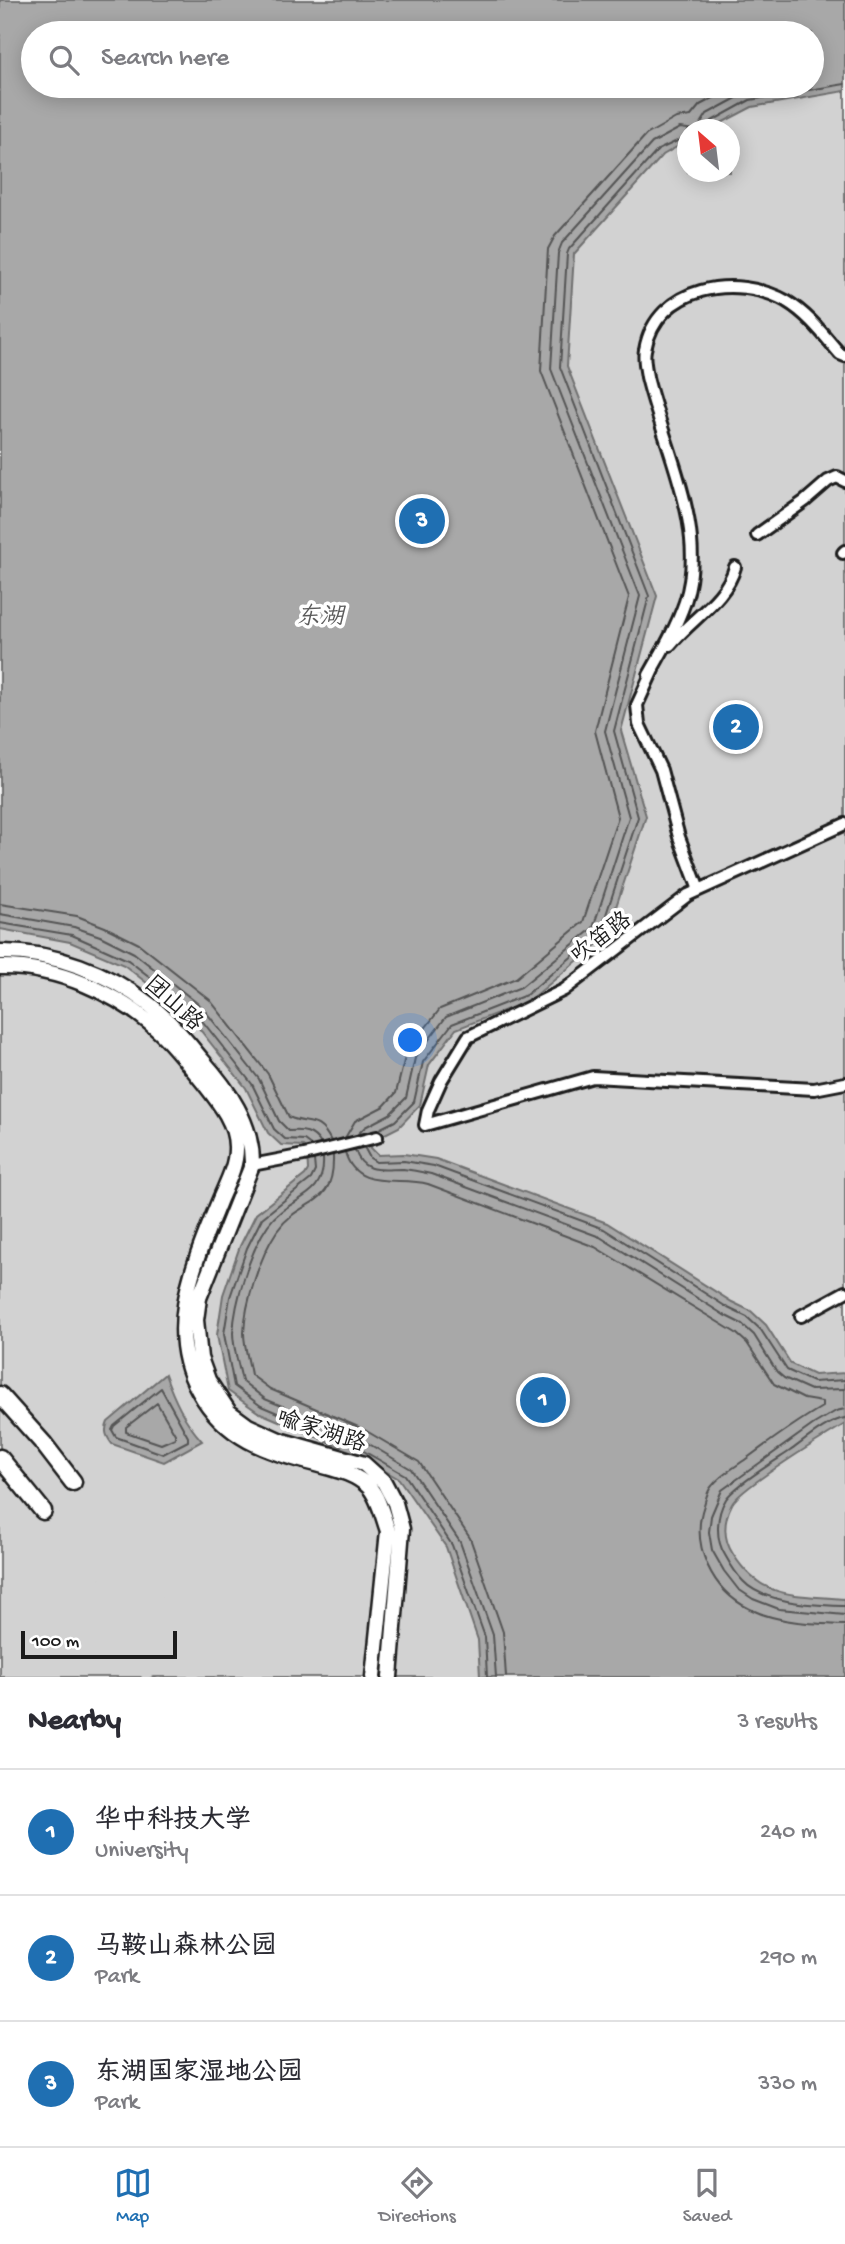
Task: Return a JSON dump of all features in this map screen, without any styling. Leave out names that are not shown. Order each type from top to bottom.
[{"type":"highway","points":[[0,1395],[73,1482]]},
{"type":"highway","points":[[0,1458],[43,1511]]},
{"type":"main road","name":"团山路","points":[[0,952],[36,955],[66,962],[108,978],[150,1005],[174,1027],[230,1096],[246,1128],[252,1165]]},
{"type":"main road","name":"团山路","points":[[0,967],[52,974],[81,984],[129,1008],[158,1030],[197,1074],[228,1117],[236,1141],[233,1167]]},
{"type":"main road","name":"喻家湖路","points":[[252,1165],[199,1298],[196,1320],[200,1358],[216,1394],[237,1419],[279,1440],[364,1464],[384,1482],[395,1503],[402,1530],[390,1677]]},
{"type":"main road","name":"喻家湖路","points":[[233,1167],[191,1275],[183,1333],[187,1364],[204,1400],[232,1431],[279,1455],[346,1472],[369,1488],[381,1509],[388,1531],[373,1677]]},
{"type":"street","points":[[699,890],[679,838],[661,769],[639,724],[636,705],[685,601],[692,566],[691,529],[647,377],[644,351],[657,320],[676,301],[707,289],[735,286],[757,290],[784,300],[811,319],[840,354],[845,356]]},
{"type":"street","points":[[757,535],[828,481],[837,477],[845,481]]},
{"type":"street","points":[[649,675],[671,643],[723,594],[735,567]]},
{"type":"street","name":"吹笛路","points":[[845,824],[688,895],[564,990],[468,1037],[441,1081],[428,1110],[425,1125],[593,1077],[814,1089],[845,1083]]},
{"type":"street","points":[[252,1165],[377,1137]]},
{"type":"street","points":[[801,1316],[845,1292]]},
{"type":"shaded area","name":"东湖","points":[[0,0],[845,0],[845,1677],[0,1677]]},
{"type":"water","name":"东湖","points":[[0,0],[845,0],[845,91],[824,95],[824,21],[21,21],[21,98],[804,98],[752,107],[729,119],[677,119],[677,147],[663,155],[574,254],[567,366],[657,596],[621,731],[646,816],[606,937],[529,1001],[456,1029],[429,1065],[420,1105],[399,1127],[373,1140],[371,1148],[378,1155],[404,1154],[436,1159],[607,1223],[732,1302],[751,1311],[766,1325],[791,1364],[814,1375],[845,1373],[845,1424],[784,1462],[738,1496],[729,1510],[725,1530],[727,1542],[744,1569],[768,1588],[796,1595],[845,1599],[845,1677],[480,1677],[478,1640],[446,1547],[399,1479],[352,1452],[258,1412],[228,1391],[217,1335],[223,1295],[240,1246],[256,1214],[305,1175],[308,1170],[307,1150],[303,1146],[281,1145],[268,1133],[246,1088],[190,1017],[124,965],[70,942],[0,929]]},
{"type":"water","points":[[165,1374],[180,1409],[202,1441],[164,1462],[112,1444],[106,1431],[108,1422]]},
{"type":"tunnel","points":[[73,1482],[155,1600],[197,1677]]},
{"type":"tunnel","points":[[43,1511],[108,1603],[151,1677]]},
{"type":"place","name":"东湖国家湿地公园","points":[[422,521]]},
{"type":"place","name":"马鞍山森林公园","points":[[736,727]]},
{"type":"place","name":"华中科技大学","points":[[543,1400]]}]
